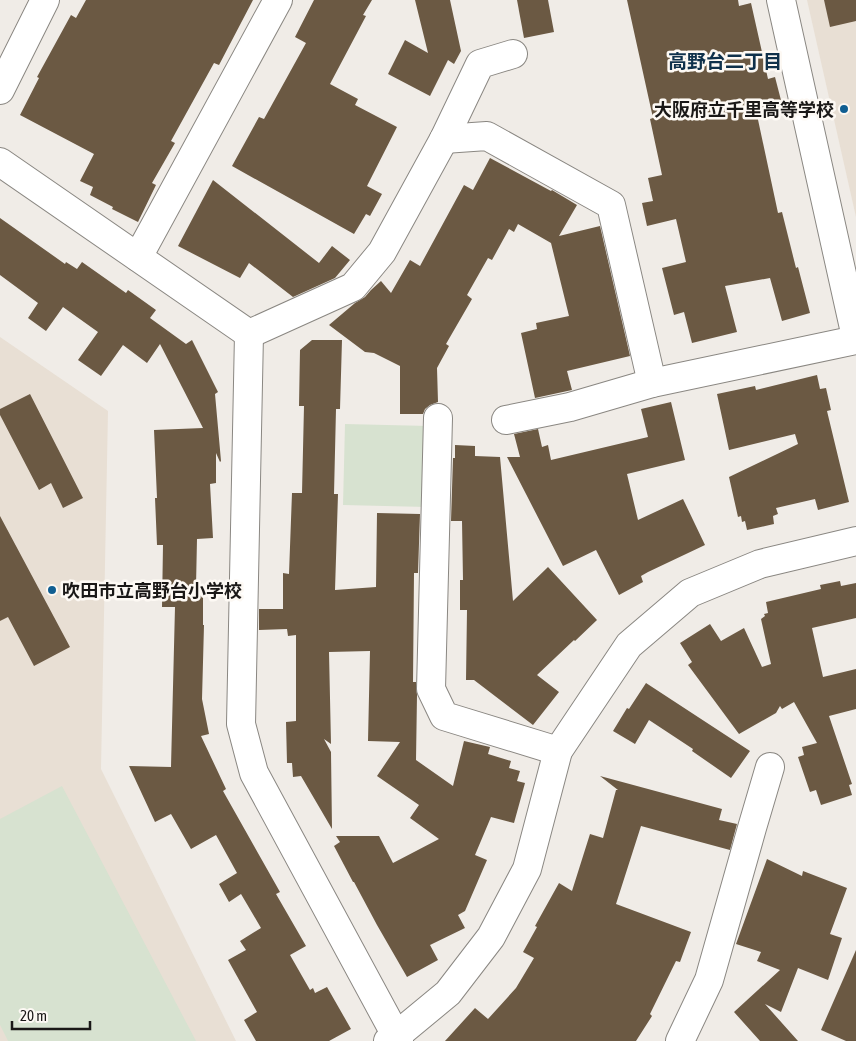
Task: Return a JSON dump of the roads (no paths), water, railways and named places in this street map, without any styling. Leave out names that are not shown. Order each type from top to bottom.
[{"type":"street","points":[[0,90],[46,0]]},
{"type":"street","points":[[138,257],[278,0]]},
{"type":"street","points":[[506,420],[570,407],[652,383],[856,338],[781,0]]},
{"type":"street","points":[[249,334],[353,287],[382,252],[444,139],[480,64],[513,54]]},
{"type":"street","points":[[444,139],[487,136],[611,205],[652,383]]},
{"type":"street","points":[[0,162],[249,334]]},
{"type":"street","points":[[249,334],[241,724],[254,773],[394,1039],[448,993],[491,937],[526,869],[558,751],[629,645],[690,593],[760,564],[856,541]]},
{"type":"street","points":[[438,418],[431,689],[444,716],[558,751]]},
{"type":"street","points":[[680,1041],[709,980],[770,767]]},
{"type":"place","name":"大阪府立千里高等学校","points":[[844,109]]},
{"type":"place","name":"吹田市立高野台小学校","points":[[52,590]]},
{"type":"district","name":"高野台二丁目","points":[[725,61]]}]
